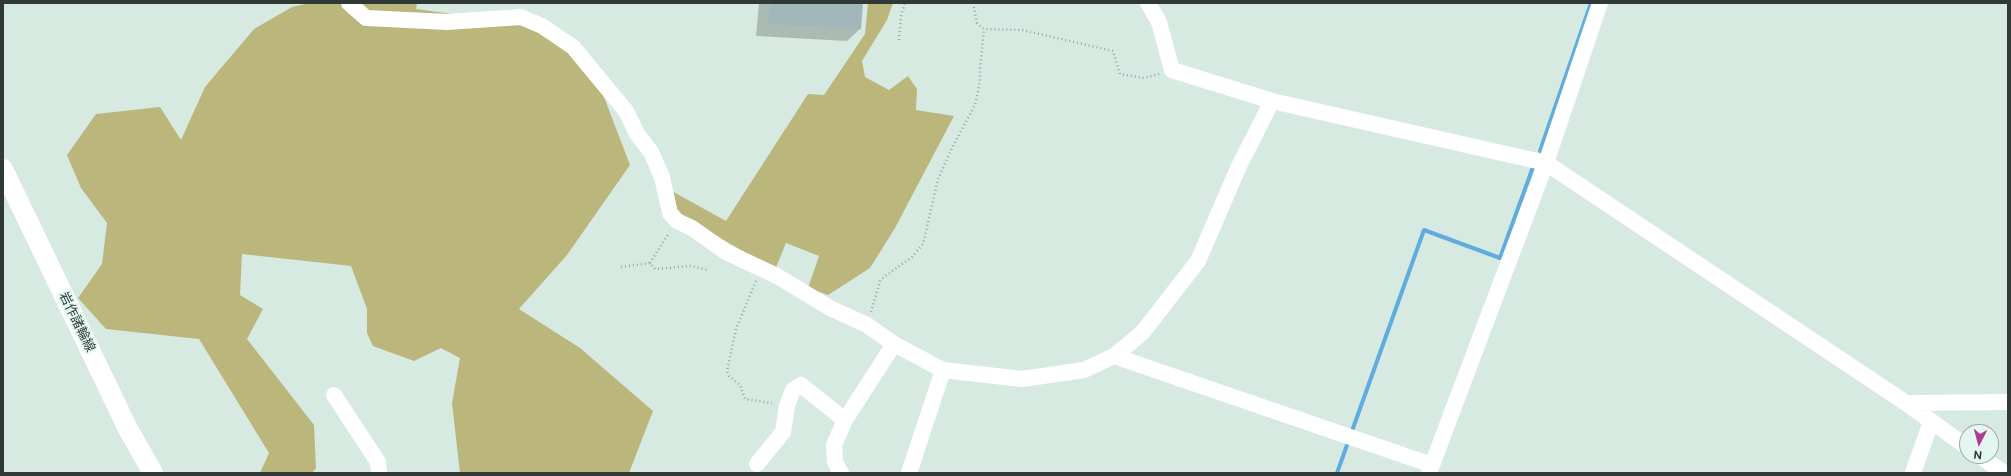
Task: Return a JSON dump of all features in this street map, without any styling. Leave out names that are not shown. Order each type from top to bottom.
[{"type":"main road","name":"岩作諸輪線","points":[[3,169],[128,429],[153,473]]},
{"type":"street","points":[[349,3],[366,18],[447,22],[521,17],[542,26],[573,47],[590,70],[616,98],[637,134],[651,152],[662,176],[670,213],[677,221],[692,228],[726,252],[761,269],[830,308],[867,325],[894,344],[944,370],[1022,379],[1084,370],[1114,356],[1142,333],[1198,261],[1239,166],[1272,100]]},
{"type":"street","points":[[1148,3],[1159,22],[1172,70],[1272,100],[1546,163],[1906,404],[1959,441]]},
{"type":"street","points":[[1114,356],[1430,469],[1546,163],[1600,3]]},
{"type":"street","points":[[841,473],[835,462],[834,445],[845,420],[894,344]]},
{"type":"street","points":[[909,473],[944,370]]},
{"type":"street","points":[[757,464],[783,432],[787,406],[794,390],[801,385],[845,420]]},
{"type":"street","points":[[334,395],[378,462],[379,473]]},
{"type":"street","points":[[1906,404],[2008,402]]},
{"type":"street","points":[[1913,473],[1931,422]]},
{"type":"street","points":[[1991,464],[2004,473]]},
{"type":"path","points":[[900,40],[901,16],[905,3]]},
{"type":"path","points":[[973,3],[977,23],[984,29],[1022,30],[1113,51],[1120,74],[1144,78],[1172,70]]},
{"type":"path","points":[[867,325],[880,281],[912,257],[923,244],[938,180],[953,146],[975,106],[980,82],[984,29]]},
{"type":"path","points":[[621,267],[650,263],[677,221]]},
{"type":"path","points":[[650,263],[655,269],[690,266],[708,270]]},
{"type":"path","points":[[761,269],[736,329],[727,371],[729,376],[740,385],[745,399],[787,406]]},
{"type":"shaded area","points":[[310,3],[417,3],[416,9],[524,24],[567,50],[599,84],[630,165],[567,255],[519,309],[580,348],[653,411],[629,473],[460,473],[452,403],[460,358],[441,348],[414,361],[373,346],[367,333],[367,309],[351,266],[242,254],[240,295],[263,309],[247,339],[314,425],[316,468],[312,473],[260,473],[269,453],[199,339],[106,329],[78,298],[102,264],[107,223],[81,188],[67,155],[96,114],[160,107],[181,140],[205,87],[254,29],[292,7]]},
{"type":"shaded area","points":[[868,3],[893,3],[887,20],[862,61],[865,77],[889,90],[908,76],[917,89],[916,110],[954,116],[895,228],[870,268],[828,295],[808,288],[819,256],[786,243],[775,270],[678,213],[670,190],[726,221],[808,94],[824,95],[865,34]]},
{"type":"building","points":[[770,3],[863,3],[861,29],[768,24]]},
{"type":"waterway","points":[[1540,151],[1591,3]]},
{"type":"waterway","points":[[1352,431],[1424,230],[1500,258],[1533,167]]},
{"type":"waterway","points":[[1337,473],[1347,445]]}]
